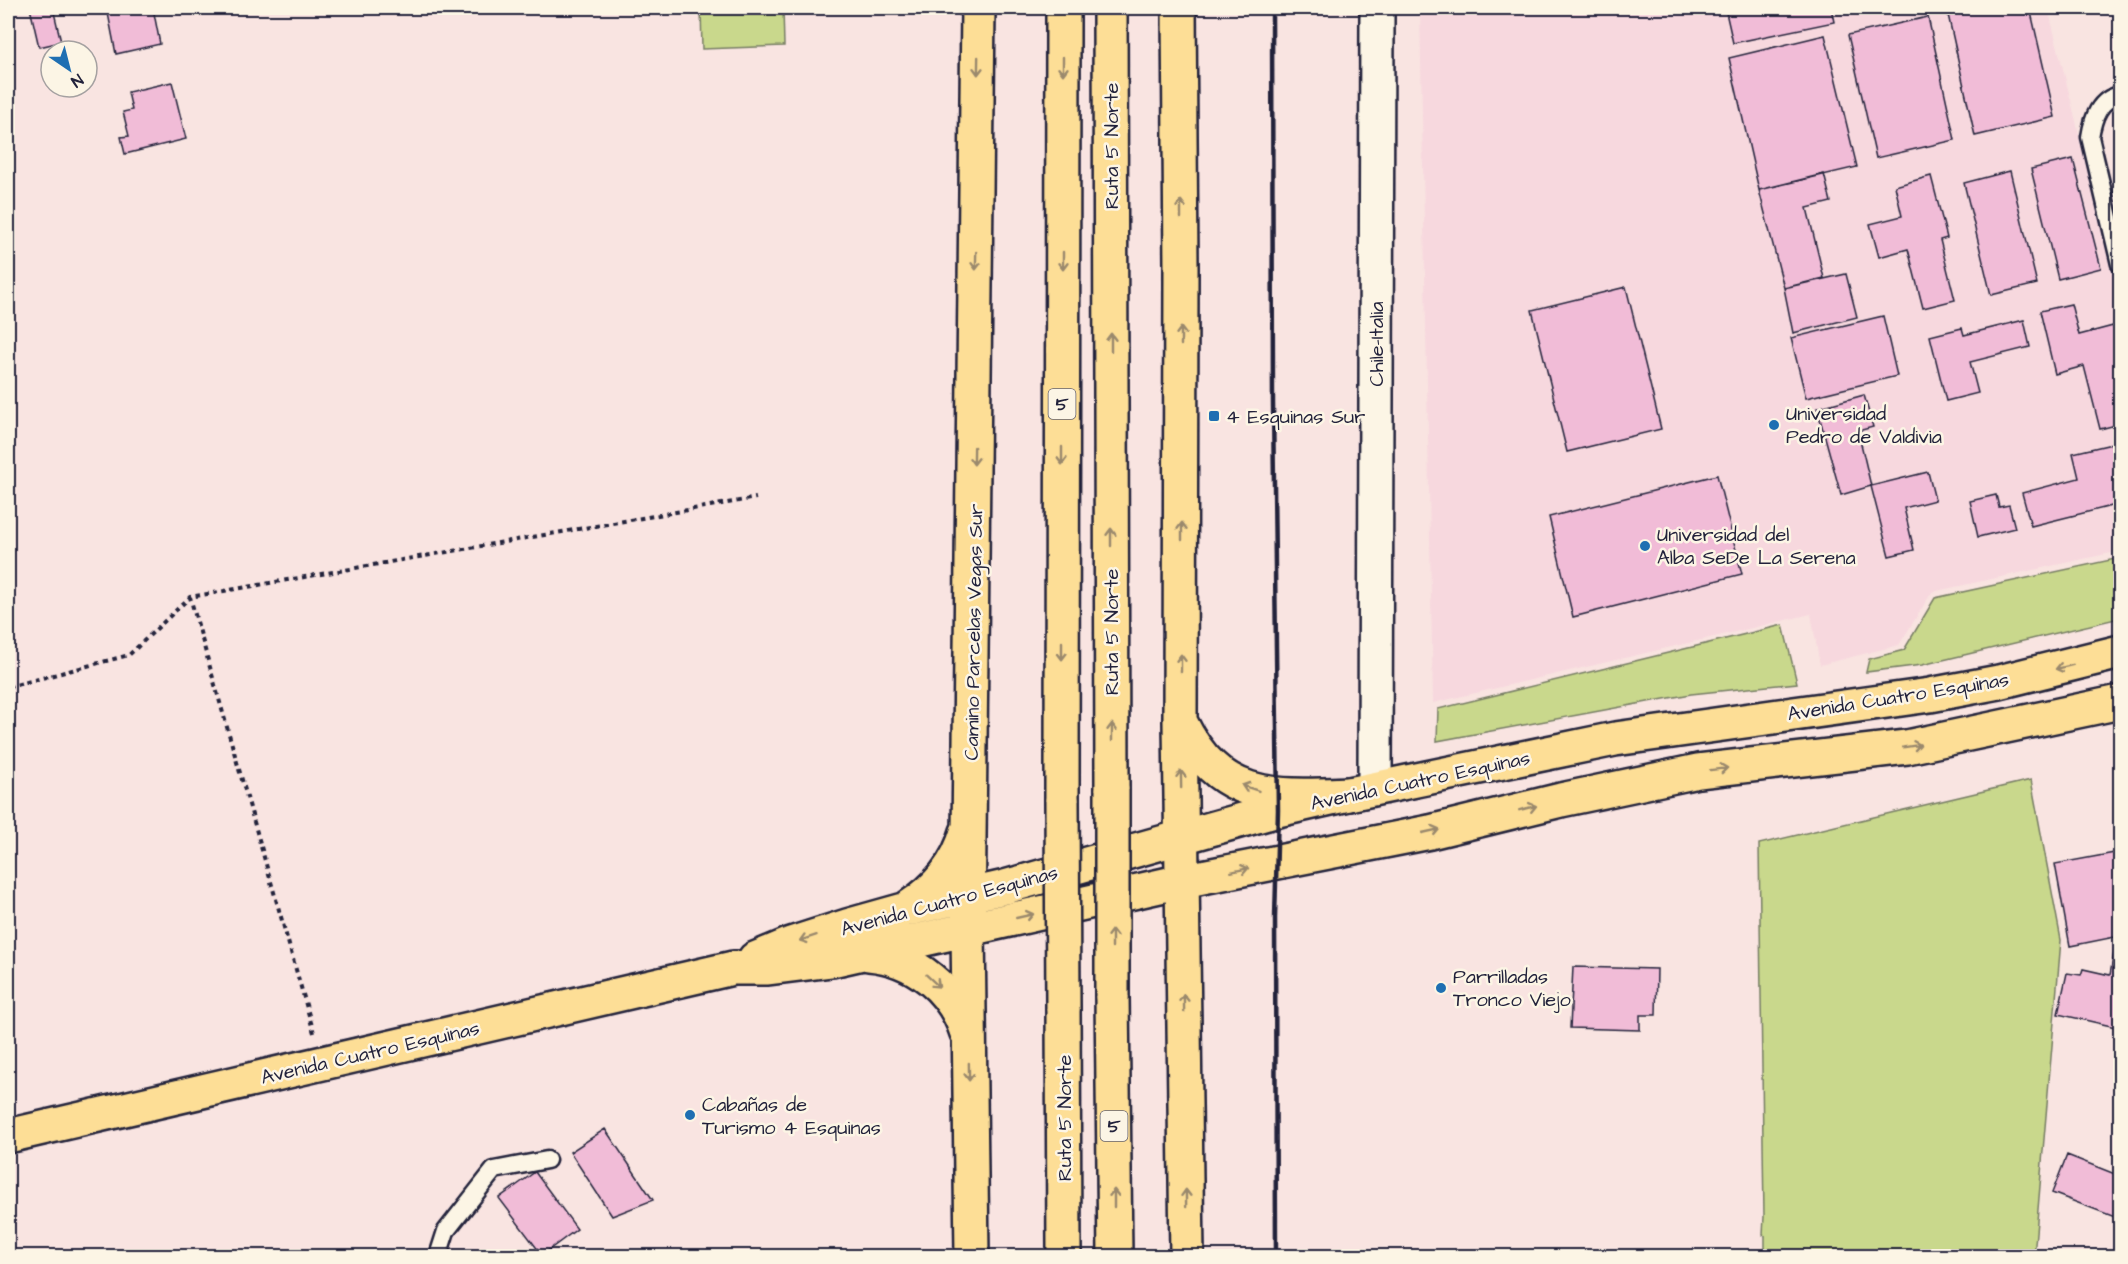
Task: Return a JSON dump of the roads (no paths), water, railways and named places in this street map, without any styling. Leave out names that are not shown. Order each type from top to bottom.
[{"type":"main road","name":"Camino Parcelas Vegas Sur","points":[[972,1257],[968,929],[971,819],[978,8]]},
{"type":"main road","name":"Ruta 5 Norte","points":[[1063,8],[1064,1257]]},
{"type":"main road","name":"Ruta 5 Norte","points":[[1110,8],[1112,996],[1115,1257]]},
{"type":"main road","points":[[1179,8],[1180,721],[1187,1257]]},
{"type":"main road","name":"Avenida Cuatro Esquinas","points":[[733,969],[791,944],[904,910],[970,895],[1278,810],[1615,739],[1930,694],[2064,667],[2121,652]]},
{"type":"main road","name":"Avenida Cuatro Esquinas","points":[[8,1136],[733,969],[803,964],[861,954],[1182,881],[1430,832],[1561,800],[1698,771],[1907,747],[2121,702]]},
{"type":"main road","points":[[1180,721],[1192,745],[1204,761],[1229,780],[1265,793],[1292,796],[1362,791],[1379,806],[1378,819],[1373,828],[1358,835],[1297,851],[1284,860]]},
{"type":"main road","points":[[904,910],[921,899],[947,872],[965,837],[971,819]]},
{"type":"main road","points":[[861,954],[880,955],[899,960],[935,981],[962,1017],[969,1038]]},
{"type":"street","name":"Chile-Italia","points":[[1362,791],[1377,8]]},
{"type":"lane","points":[[2121,95],[2113,96],[2100,106],[2092,123],[2090,137],[2121,264]]},
{"type":"lane","points":[[438,1257],[446,1231],[494,1170],[547,1160]]},
{"type":"railway","points":[[1272,8],[1273,404],[1278,810],[1275,918],[1276,1256]]},
{"type":"place","name":"4 Esquinas Sur","points":[[1214,416]]},
{"type":"place","name":"Universidad Pedro de Valdivia","points":[[1774,425]]},
{"type":"place","name":"Universidad del Alba SeDe La Serena","points":[[1645,546]]},
{"type":"place","name":"Parrilladas Tronco Viejo","points":[[1441,988]]},
{"type":"place","name":"Cabañas de Turismo 4 Esquinas","points":[[690,1115]]}]
